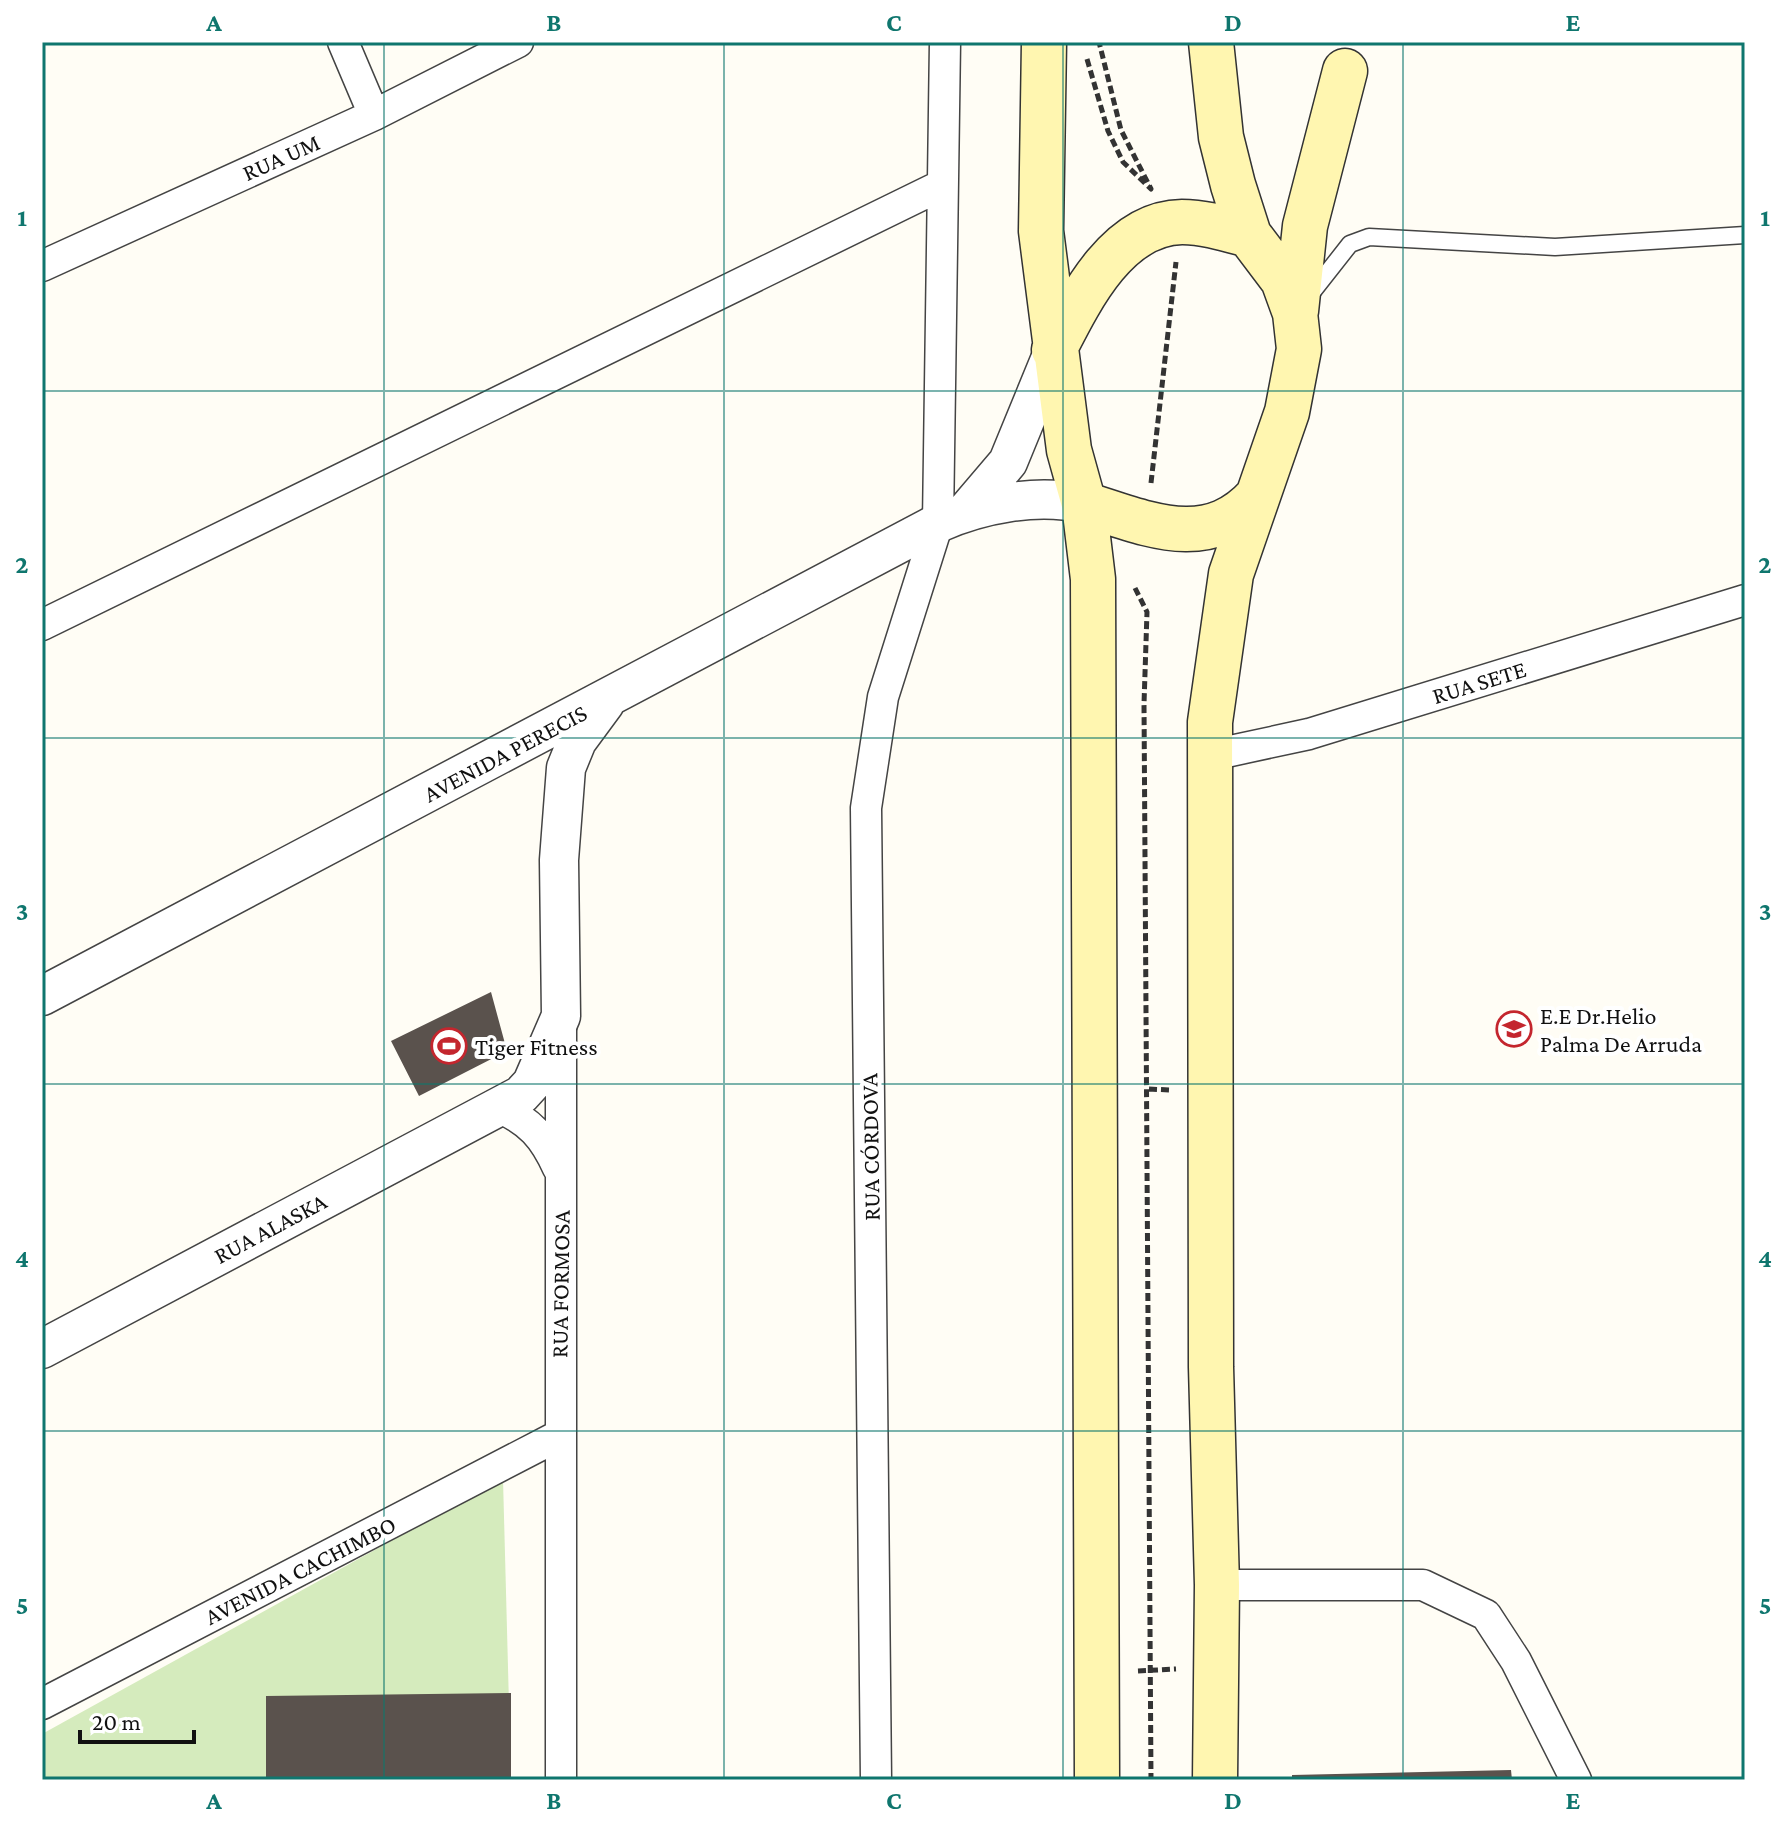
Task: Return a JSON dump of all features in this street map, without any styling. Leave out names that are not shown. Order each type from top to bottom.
[{"type":"main road","points":[[1044,42],[1041,231],[1054,350],[1069,450],[1084,504],[1093,579],[1097,1780]]},
{"type":"main road","points":[[1211,42],[1221,137],[1253,239],[1283,280],[1295,313]]},
{"type":"main road","points":[[1253,239],[1303,164],[1354,56]]},
{"type":"main road","points":[[1215,1780],[1217,1585],[1211,1367],[1210,722],[1226,603],[1247,521],[1294,383],[1299,349],[1295,313],[1305,226],[1354,56]]},
{"type":"main road","points":[[1054,350],[1081,302],[1117,252],[1145,230],[1180,222],[1253,239]]},
{"type":"main road","points":[[1084,504],[1147,523],[1178,529],[1208,528],[1243,512],[1258,496]]},
{"type":"street","points":[[343,42],[374,115]]},
{"type":"street","name":"RUA UM","points":[[42,266],[374,115],[518,42]]},
{"type":"street","name":"RUA CÓRDOVA","points":[[876,1780],[866,808],[883,697],[953,516],[942,185],[945,42]]},
{"type":"street","points":[[42,625],[942,185]]},
{"type":"street","name":"AVENIDA PERECIS","points":[[953,516],[1008,462],[1054,350]]},
{"type":"street","name":"AVENIDA PERECIS","points":[[42,996],[953,516],[1032,500],[1084,504]]},
{"type":"street","name":"RUA SETE","points":[[1212,755],[1309,734],[1745,600]]},
{"type":"street","name":"RUA FORMOSA","points":[[561,1780],[558,1436],[561,1174],[559,860],[562,789],[577,741],[610,698]]},
{"type":"street","points":[[514,748],[531,755],[546,767],[562,789]]},
{"type":"street","name":"RUA ALASKA","points":[[42,1349],[521,1095],[532,1083],[561,1016]]},
{"type":"street","points":[[498,1107],[521,1117],[537,1130],[561,1174]]},
{"type":"street","name":"AVENIDA CACHIMBO","points":[[42,1704],[558,1436]]},
{"type":"street","points":[[1217,1585],[1423,1585],[1486,1615],[1516,1661],[1576,1780]]},
{"type":"lane","points":[[1295,313],[1350,244],[1369,237],[1555,247],[1745,235]]},
{"type":"path","points":[[1099,42],[1121,130],[1151,189]]},
{"type":"path","points":[[1085,53],[1108,131],[1123,162],[1180,222],[1147,523]]},
{"type":"green space","points":[[503,1479],[511,1780],[42,1780],[42,1734]]},
{"type":"building","name":"Tiger Fitness","points":[[491,992],[507,1051],[419,1096],[391,1041]]},
{"type":"building","points":[[511,1693],[511,1780],[266,1780],[266,1696]]},
{"type":"building","points":[[1511,1770],[1512,1780],[1292,1780],[1292,1775]]},
{"type":"place","name":"E.E Dr.Helio Palma De Arruda","points":[[1514,1029]]},
{"type":"place","name":"Tiger Fitness","points":[[449,1046]]}]
